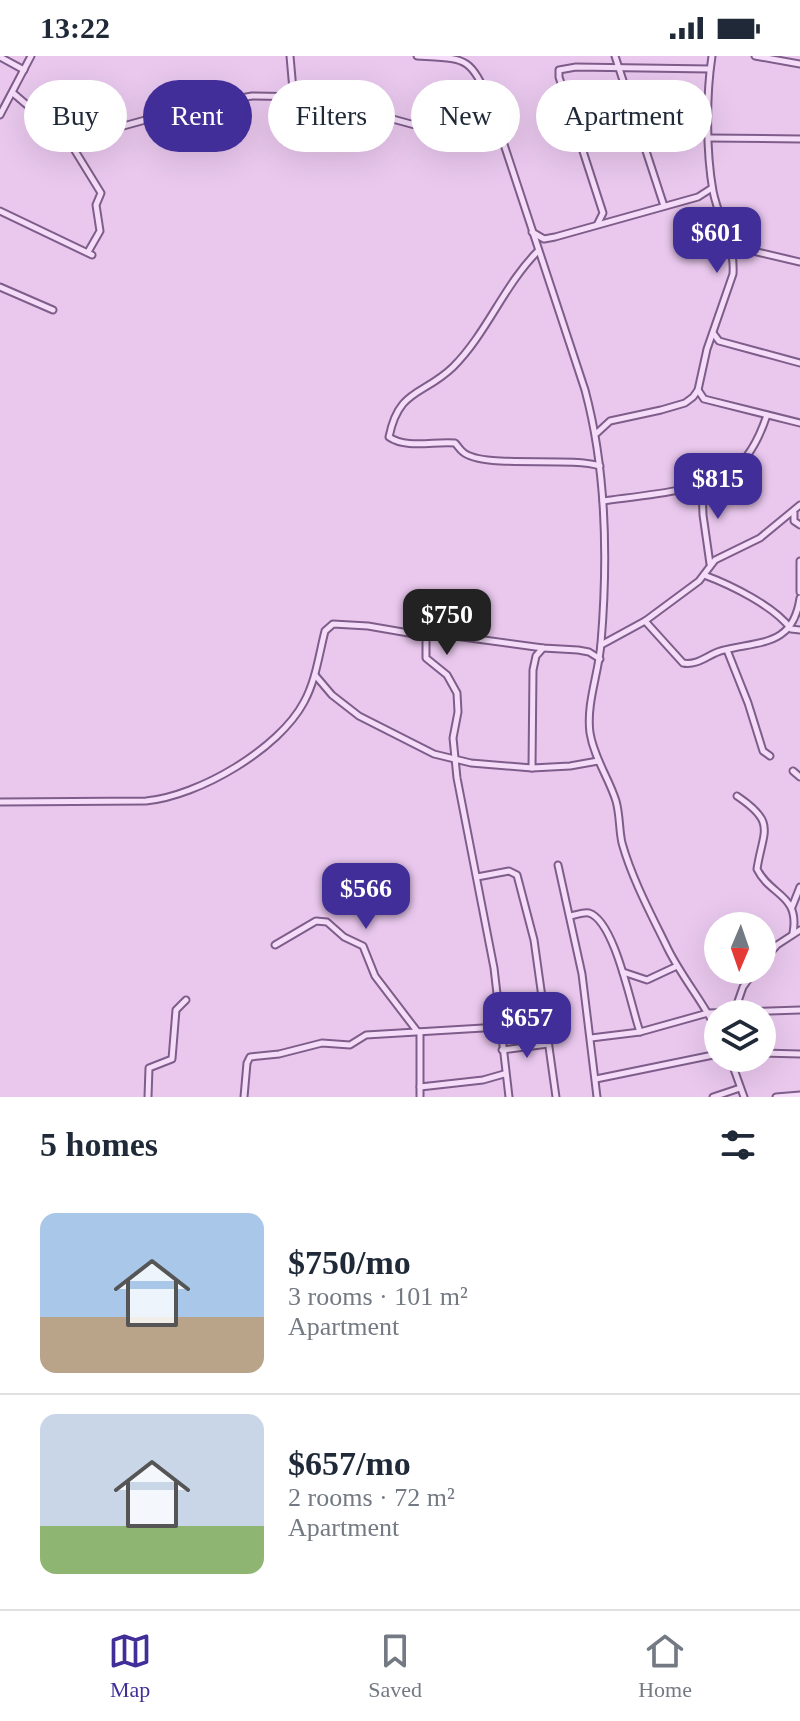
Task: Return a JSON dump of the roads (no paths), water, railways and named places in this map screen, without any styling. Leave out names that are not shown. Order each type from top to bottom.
[{"type":"street","points":[[0,115],[31,56]]},
{"type":"street","points":[[290,56],[292,80]]},
{"type":"street","points":[[417,56],[470,64],[479,80]]},
{"type":"street","points":[[615,56],[664,206]]},
{"type":"street","points":[[710,80],[712,56]]},
{"type":"street","points":[[755,56],[800,64]]},
{"type":"street","points":[[0,57],[24,70]]},
{"type":"street","points":[[598,223],[603,215],[602,209],[558,73],[562,68],[710,69]]},
{"type":"street","points":[[13,93],[24,102]]},
{"type":"street","points":[[127,126],[233,98],[268,97]]},
{"type":"street","points":[[712,138],[800,139]]},
{"type":"street","points":[[0,211],[90,253],[100,231],[96,205],[101,193],[76,152]]},
{"type":"street","points":[[507,152],[597,433],[605,579],[600,659],[593,689],[590,731],[598,761],[617,804],[622,843],[677,966],[704,1008]]},
{"type":"street","points":[[597,433],[610,421],[685,403],[698,390],[733,274],[733,249],[712,188],[710,152]]},
{"type":"street","points":[[600,466],[579,461],[488,460],[463,453],[455,443],[395,441],[389,437],[407,398],[454,366],[544,239],[706,194],[712,188]]},
{"type":"street","points":[[706,194],[715,198]]},
{"type":"street","points":[[532,232],[544,239]]},
{"type":"street","points":[[733,249],[800,262]]},
{"type":"street","points":[[0,287],[53,310]]},
{"type":"street","points":[[713,333],[719,341],[800,363]]},
{"type":"street","points":[[698,390],[704,399],[800,423]]},
{"type":"street","points":[[603,501],[702,485],[728,474],[740,465],[757,442],[767,415]]},
{"type":"street","points":[[702,485],[710,564]]},
{"type":"street","points":[[601,645],[645,621],[693,586],[710,564],[760,538],[800,505]]},
{"type":"street","points":[[794,513],[794,521],[800,525]]},
{"type":"street","points":[[800,561],[800,592]]},
{"type":"street","points":[[704,575],[771,609],[789,627],[800,630]]},
{"type":"street","points":[[645,621],[685,663],[697,662],[726,649],[773,641],[789,627],[800,598]]},
{"type":"street","points":[[0,802],[146,801],[182,793],[227,771],[277,735],[303,705],[325,631],[333,624],[585,650],[600,659]]},
{"type":"street","points":[[426,636],[426,658],[450,679],[457,693],[458,712],[453,738],[462,811],[494,968],[509,1097]]},
{"type":"street","points":[[532,768],[533,670],[536,656],[543,648]]},
{"type":"street","points":[[726,649],[763,751],[770,756]]},
{"type":"street","points":[[314,675],[332,695],[374,725],[428,752],[471,763],[532,768],[598,761]]},
{"type":"street","points":[[793,771],[800,777]]},
{"type":"street","points":[[737,796],[754,808],[763,825],[765,840],[757,864],[759,874],[792,907],[795,918],[793,933]]},
{"type":"street","points":[[558,865],[582,974],[597,1097]]},
{"type":"street","points":[[477,877],[509,871],[517,875],[534,940],[556,1097]]},
{"type":"street","points":[[792,907],[800,887]]},
{"type":"street","points":[[570,916],[588,913],[612,941],[640,1032]]},
{"type":"street","points":[[275,945],[316,921],[327,922],[344,937],[363,946],[375,976],[419,1032],[420,1097]]},
{"type":"street","points":[[776,946],[800,930]]},
{"type":"street","points":[[623,972],[647,980],[677,966]]},
{"type":"street","points":[[148,1097],[149,1068],[172,1059],[176,1010],[186,1000]]},
{"type":"street","points":[[776,1010],[800,1010]]},
{"type":"street","points":[[591,1038],[640,1032],[704,1014]]},
{"type":"street","points":[[244,1097],[250,1057],[279,1054],[322,1043],[350,1045],[366,1035],[500,1027]]},
{"type":"street","points":[[502,1050],[549,1044]]},
{"type":"street","points":[[776,1053],[800,1054]]},
{"type":"street","points":[[596,1079],[704,1057]]},
{"type":"street","points":[[735,1072],[744,1097]]},
{"type":"street","points":[[420,1087],[483,1080],[504,1074]]},
{"type":"street","points":[[713,1097],[740,1088]]},
{"type":"street","points":[[776,1097],[800,1095]]}]
